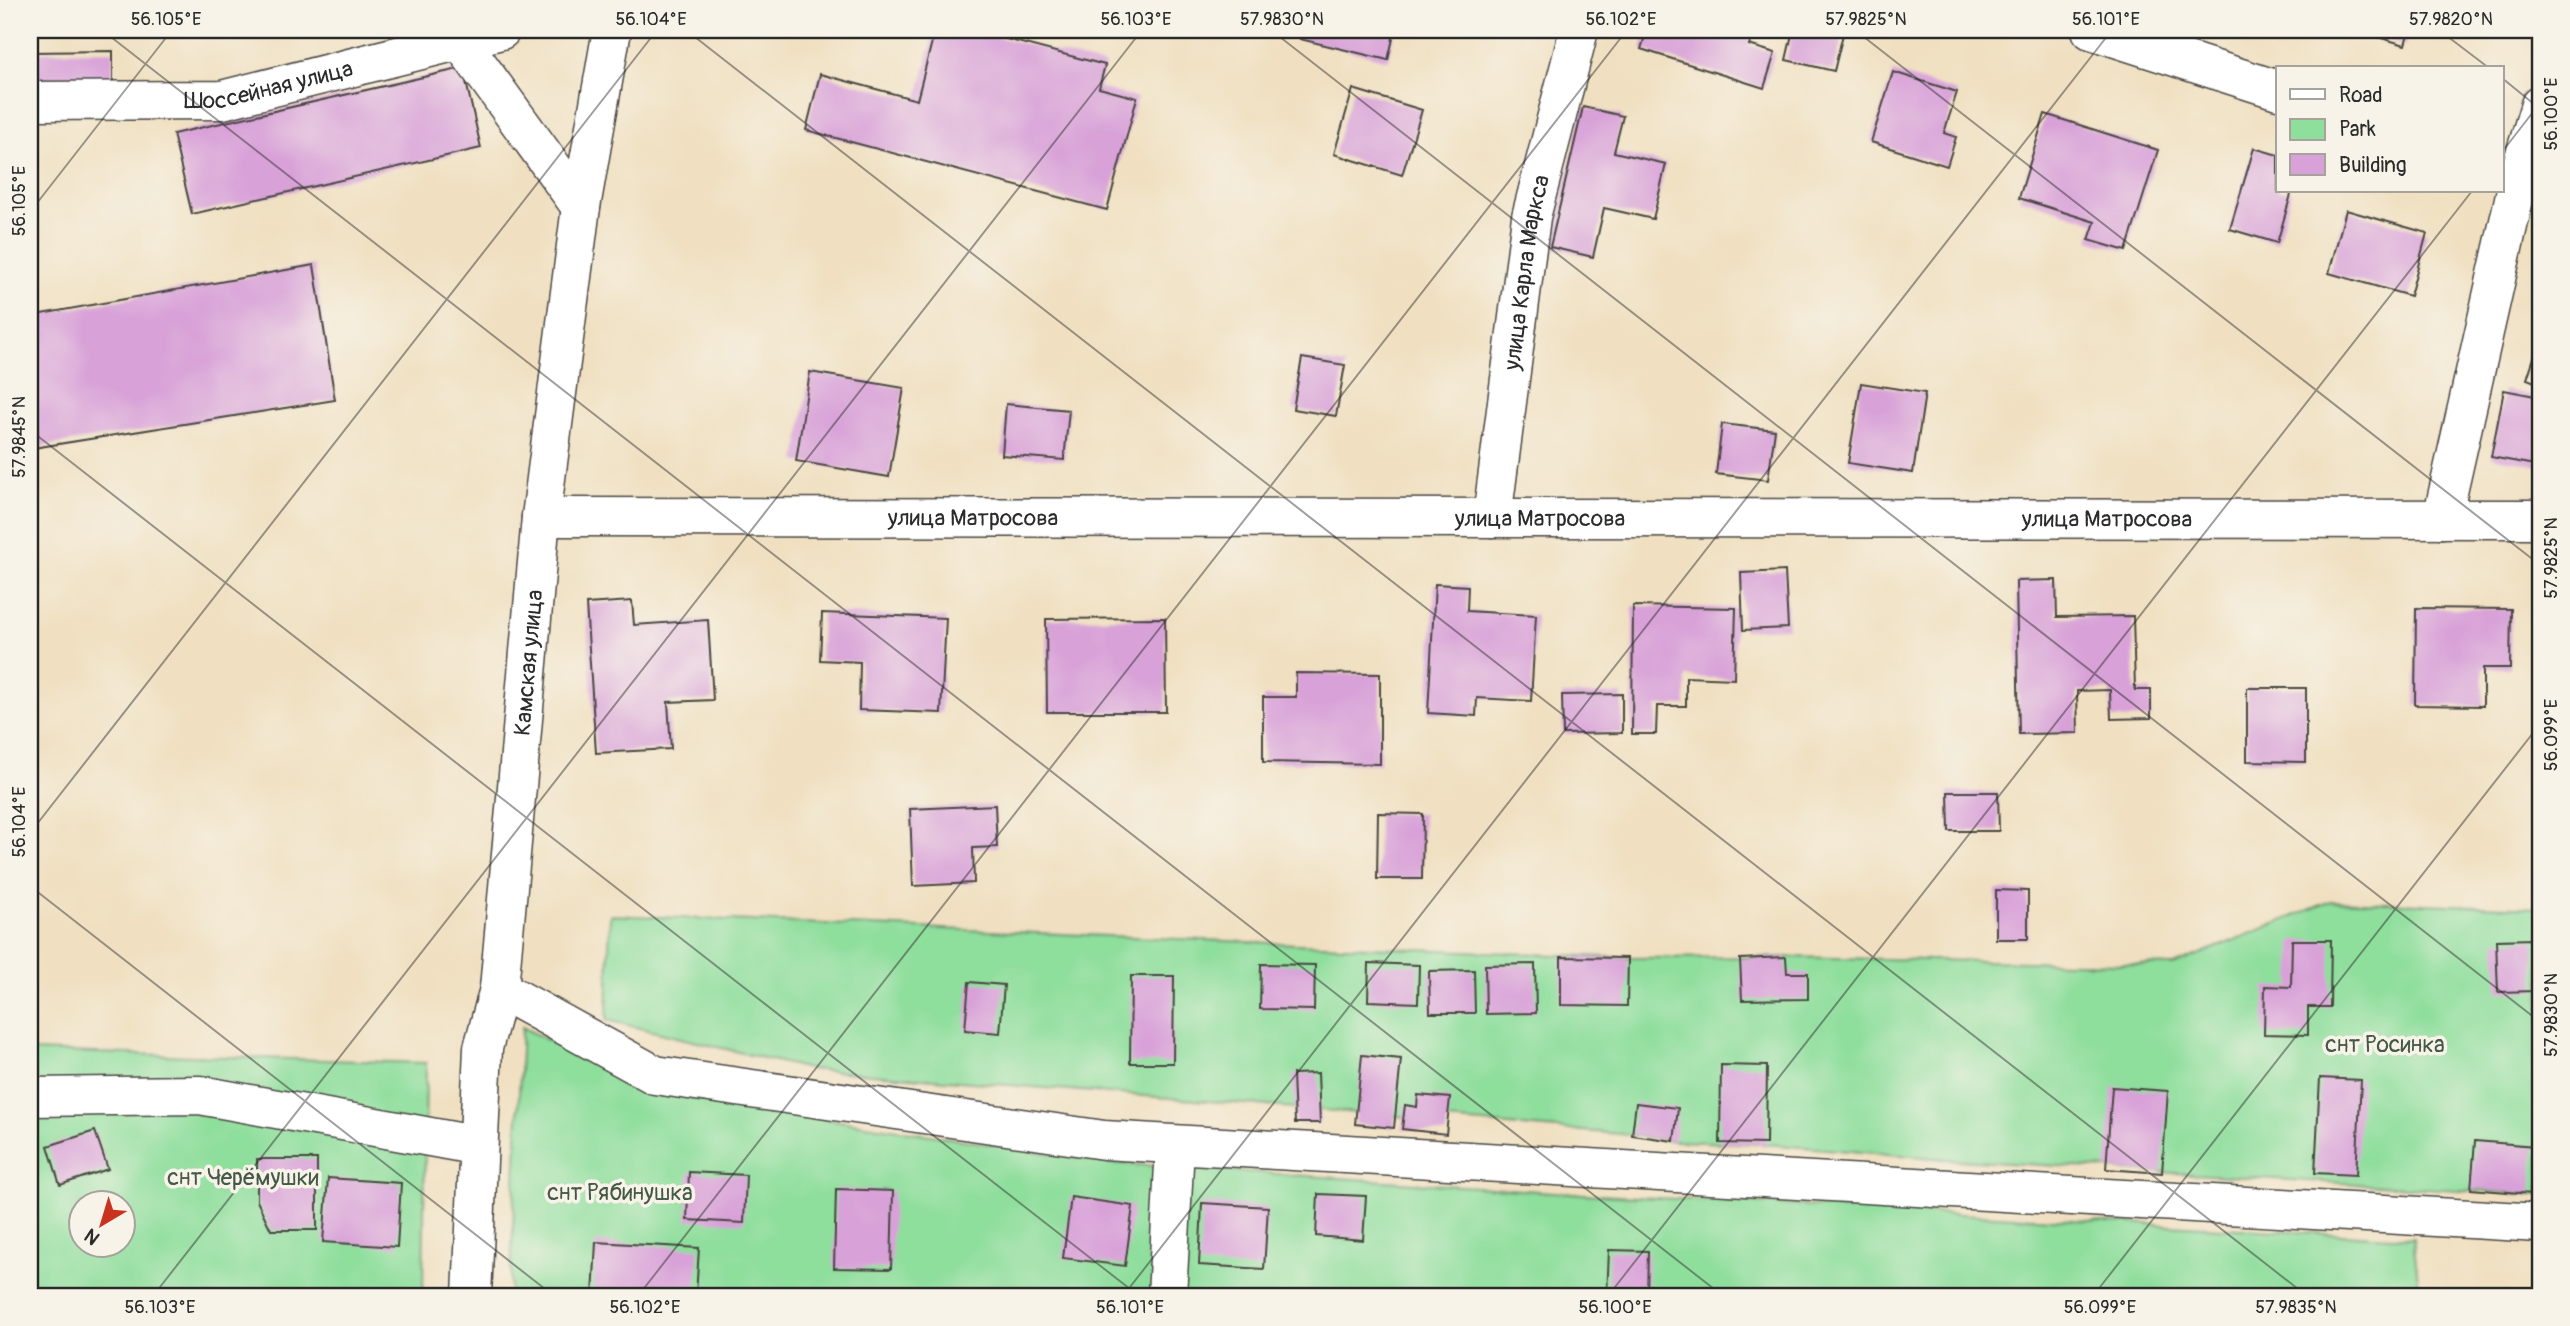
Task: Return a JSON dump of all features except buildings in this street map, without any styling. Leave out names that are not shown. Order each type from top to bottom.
[{"type":"street","name":"Шоссейная улица","points":[[30,101],[222,100],[460,35],[502,30]]},
{"type":"street","name":"Камская улица","points":[[471,1296],[483,1048],[499,989],[541,517],[581,207],[612,30]]},
{"type":"street","name":"улица Карла Маркса","points":[[1492,518],[1531,217],[1579,30]]},
{"type":"street","points":[[2091,30],[2276,89]]},
{"type":"street","points":[[460,35],[581,207]]},
{"type":"street","points":[[2442,519],[2521,167],[2540,105]]},
{"type":"street","name":"улица Матросова","points":[[541,517],[2540,519]]},
{"type":"street","points":[[499,989],[654,1075],[1104,1140],[2540,1223]]},
{"type":"street","points":[[30,1097],[200,1096],[463,1143],[478,1149]]},
{"type":"street","points":[[1167,1296],[1175,1146]]},
{"type":"green space","name":"снт Росинка","points":[[2331,901],[2540,908],[2540,1195],[1959,1160],[1766,1144],[1674,1141],[1632,1135],[808,1069],[607,1020],[610,915],[1628,958],[1786,957],[2173,965]]},
{"type":"green space","name":"снт Рябинушка","points":[[522,1027],[646,1091],[1111,1163],[1599,1195],[2413,1238],[2420,1296],[510,1296]]},
{"type":"green space","name":"снт Черёмушки","points":[[30,1051],[426,1063],[423,1296],[30,1296]]}]
